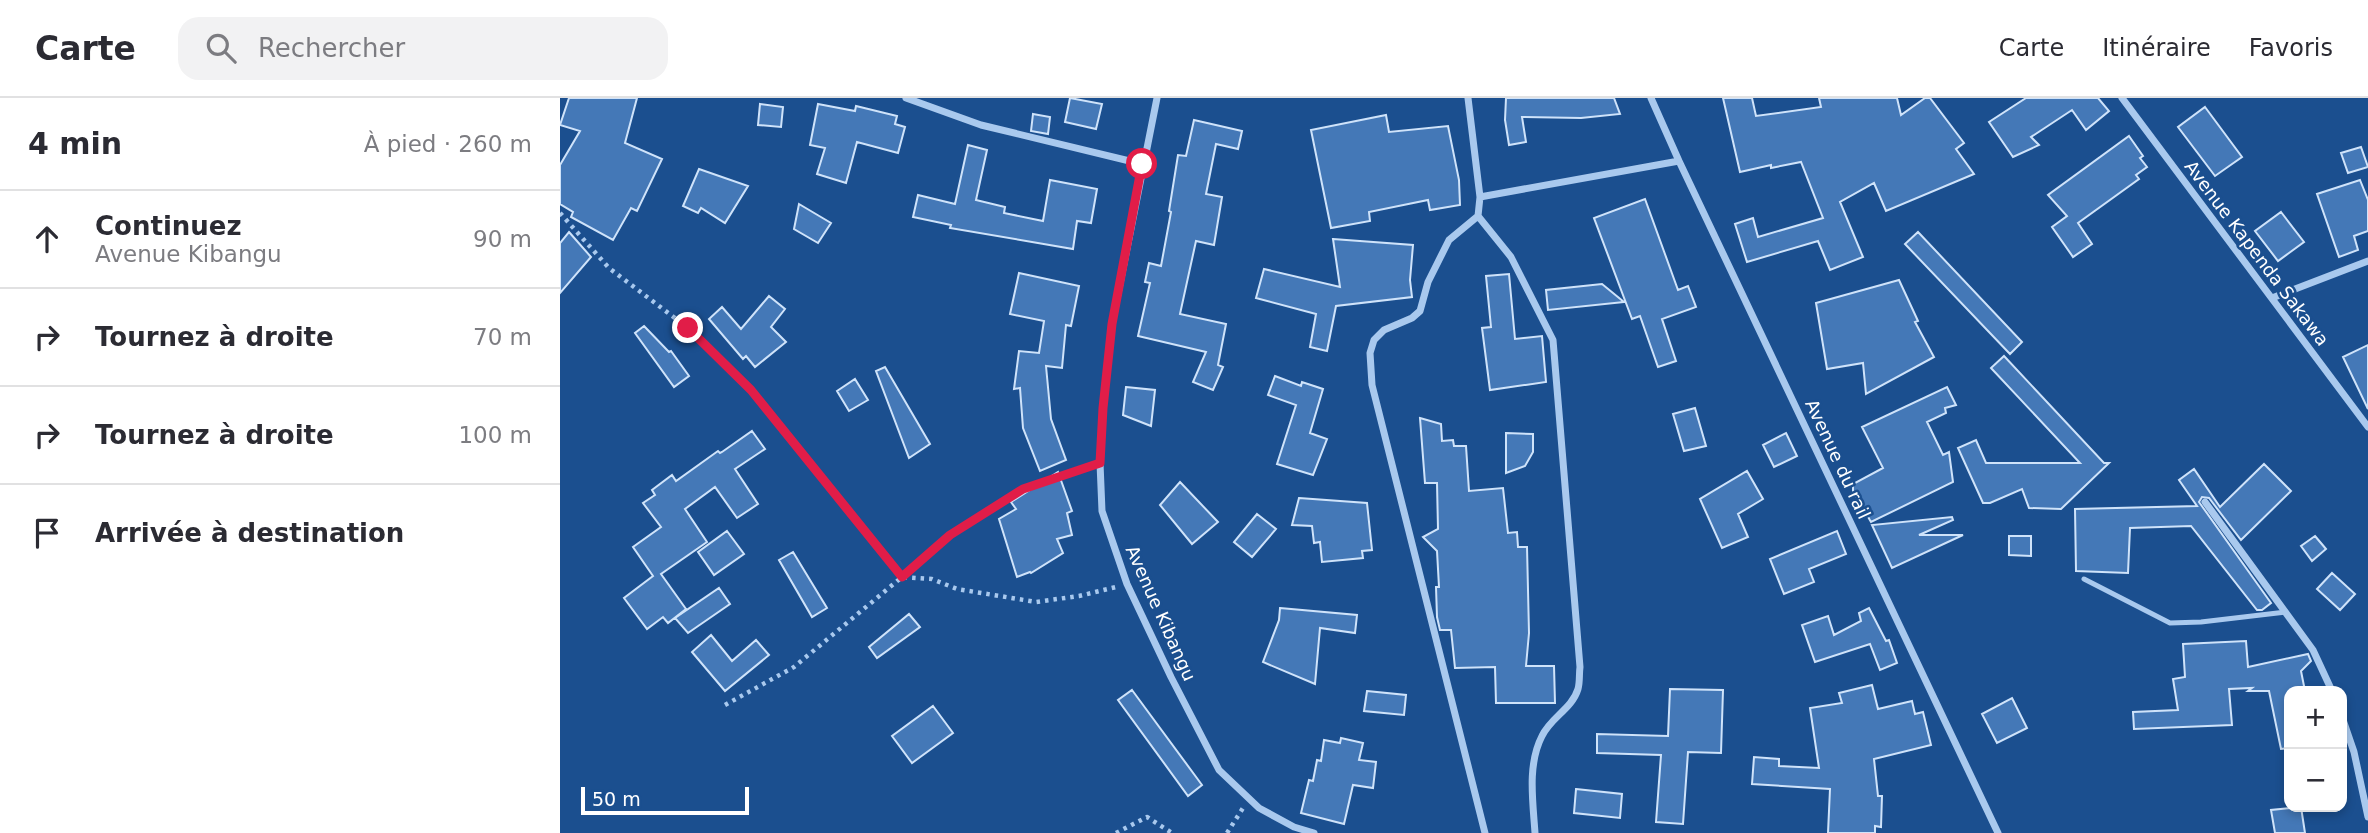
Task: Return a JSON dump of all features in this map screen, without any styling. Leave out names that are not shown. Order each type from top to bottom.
[{"type":"street","points":[[906,98],[981,125],[1142,164]]},
{"type":"street","name":"Avenue Kibangu","points":[[1157,98],[1112,324],[1100,463],[1102,511],[1127,584],[1219,769],[1259,808],[1294,827],[1314,833]]},
{"type":"street","points":[[1468,98],[1480,197],[1478,216],[1449,240],[1428,282],[1420,311],[1400,325],[1384,330],[1374,340],[1370,353],[1372,385],[1485,833]]},
{"type":"street","name":"Avenue du rail","points":[[1651,98],[1998,833]]},
{"type":"street","name":"Avenue Kapenda Sakawa","points":[[2122,98],[2368,427]]},
{"type":"street","points":[[1480,197],[1679,161]]},
{"type":"street","points":[[1478,216],[1511,257],[1553,340],[1580,667],[1578,688],[1569,705],[1541,736],[1535,758],[1532,778],[1535,833]]},
{"type":"street","points":[[2272,298],[2368,261]]},
{"type":"street","points":[[2205,502],[2314,650],[2330,686]]},
{"type":"street","points":[[2347,732],[2368,817]]},
{"type":"lane","points":[[2084,579],[2170,623],[2286,612]]},
{"type":"path","points":[[560,213],[610,268],[688,328],[751,390],[902,577],[932,579],[957,589],[1036,601],[1079,596],[1127,584]]},
{"type":"path","points":[[725,705],[794,667],[950,535],[1023,489],[1100,463]]},
{"type":"path","points":[[1227,833],[1249,799]]},
{"type":"path","points":[[1116,833],[1147,817],[1172,833]]},
{"type":"building","points":[[569,98],[637,98],[625,143],[662,159],[637,211],[631,208],[613,240],[571,217],[573,212],[560,204],[560,165],[580,131],[560,125]]},
{"type":"building","points":[[1070,98],[1102,104],[1096,129],[1065,122]]},
{"type":"building","points":[[1506,98],[1614,98],[1620,114],[1581,118],[1522,117],[1526,142],[1509,145],[1505,120]]},
{"type":"building","points":[[1723,98],[1752,98],[1756,116],[1821,107],[1819,98],[1897,98],[1901,115],[1925,98],[1930,98],[1964,143],[1956,149],[1974,174],[1886,211],[1874,183],[1840,202],[1863,257],[1830,270],[1818,241],[1747,262],[1735,224],[1753,218],[1758,237],[1823,218],[1801,162],[1740,172]]},
{"type":"building","points":[[2026,98],[2098,98],[2109,111],[2086,130],[2072,110],[2031,137],[2039,145],[2013,157],[1989,122]]},
{"type":"building","points":[[760,104],[783,107],[781,127],[758,125]]},
{"type":"building","points":[[818,104],[855,111],[856,106],[897,116],[895,124],[905,127],[898,153],[857,142],[846,183],[817,174],[825,148],[810,145]]},
{"type":"building","points":[[2205,107],[2242,157],[2215,176],[2178,127]]},
{"type":"building","points":[[1033,114],[1050,117],[1048,134],[1031,131]]},
{"type":"building","points":[[1386,115],[1389,132],[1448,126],[1459,180],[1460,205],[1430,210],[1428,200],[1369,212],[1370,221],[1331,228],[1311,130]]},
{"type":"building","points":[[1194,120],[1242,131],[1238,149],[1216,144],[1206,194],[1222,197],[1214,245],[1196,241],[1180,314],[1226,324],[1218,365],[1223,367],[1213,390],[1193,382],[1206,352],[1138,336],[1150,283],[1145,282],[1149,263],[1161,266],[1178,155],[1186,156]]},
{"type":"building","points":[[2129,136],[2147,167],[2136,175],[2139,179],[2078,223],[2092,244],[2073,257],[2052,227],[2067,216],[2048,195]]},
{"type":"building","points":[[968,145],[987,150],[976,200],[1005,207],[1004,213],[1043,221],[1050,180],[1097,189],[1091,223],[1077,221],[1073,249],[950,228],[951,225],[913,217],[918,195],[955,204]]},
{"type":"building","points":[[2361,147],[2368,167],[2348,173],[2341,153]]},
{"type":"building","points":[[699,169],[748,186],[725,223],[701,208],[698,213],[683,206]]},
{"type":"building","points":[[2360,180],[2368,200],[2368,231],[2354,236],[2358,250],[2339,257],[2317,194]]},
{"type":"building","points":[[1645,199],[1678,290],[1688,286],[1696,307],[1662,319],[1676,361],[1658,367],[1640,316],[1632,319],[1594,218]]},
{"type":"building","points":[[799,204],[831,223],[818,243],[794,229]]},
{"type":"building","points":[[2281,212],[2304,242],[2278,261],[2255,231]]},
{"type":"building","points":[[569,232],[591,257],[560,293],[560,243]]},
{"type":"building","points":[[1918,232],[2022,342],[2010,354],[1905,244]]},
{"type":"building","points":[[1333,239],[1413,245],[1410,280],[1412,297],[1336,306],[1327,351],[1310,347],[1316,314],[1256,298],[1264,269],[1340,287]]},
{"type":"building","points":[[1019,273],[1079,286],[1071,326],[1066,325],[1062,368],[1046,366],[1051,419],[1066,460],[1040,471],[1023,428],[1020,388],[1014,389],[1019,351],[1039,353],[1044,321],[1010,314]]},
{"type":"building","points":[[1509,274],[1515,339],[1542,336],[1546,382],[1490,390],[1482,328],[1491,327],[1486,276]]},
{"type":"building","points":[[1899,280],[1918,321],[1915,322],[1934,357],[1866,394],[1863,363],[1827,369],[1816,303]]},
{"type":"building","points":[[1602,284],[1624,302],[1548,310],[1546,290]]},
{"type":"building","points":[[769,296],[785,309],[771,327],[786,342],[755,367],[746,356],[743,359],[709,319],[722,307],[741,329]]},
{"type":"building","points":[[644,326],[671,351],[689,376],[674,387],[635,333]]},
{"type":"building","points":[[2368,345],[2368,409],[2343,357]]},
{"type":"building","points":[[2004,356],[2104,463],[2109,463],[2061,509],[2029,508],[2022,489],[1990,503],[1983,503],[1958,448],[1976,440],[1986,463],[2080,463],[1991,368]]},
{"type":"building","points":[[885,367],[930,444],[909,458],[876,371]]},
{"type":"building","points":[[1275,376],[1301,386],[1302,382],[1323,389],[1310,433],[1327,439],[1313,475],[1277,464],[1296,405],[1268,395]]},
{"type":"building","points":[[855,379],[868,400],[849,411],[837,391]]},
{"type":"building","points":[[1126,387],[1155,390],[1151,426],[1123,415]]},
{"type":"building","points":[[1947,387],[1956,405],[1945,408],[1946,413],[1927,422],[1943,455],[1949,452],[1953,482],[1871,522],[1853,491],[1853,484],[1883,468],[1862,427]]},
{"type":"building","points":[[1695,408],[1706,446],[1684,451],[1673,414]]},
{"type":"building","points":[[1420,418],[1441,424],[1442,441],[1453,440],[1454,446],[1466,446],[1469,491],[1503,488],[1508,533],[1517,532],[1518,547],[1527,547],[1529,633],[1526,666],[1554,666],[1555,703],[1496,703],[1495,667],[1455,668],[1451,630],[1440,630],[1437,617],[1437,551],[1423,537],[1438,529],[1437,483],[1425,483]]},
{"type":"building","points":[[752,431],[765,449],[735,469],[758,504],[737,518],[715,487],[685,509],[707,542],[661,574],[686,609],[668,623],[663,617],[647,629],[624,598],[653,576],[633,547],[661,527],[643,503],[655,495],[652,490],[672,475],[676,481]]},
{"type":"building","points":[[1506,433],[1533,434],[1533,452],[1525,466],[1506,473]]},
{"type":"building","points":[[1786,433],[1797,456],[1774,467],[1763,445]]},
{"type":"building","points":[[2264,464],[2291,491],[2241,540],[2209,498],[2202,497],[2199,502],[2271,603],[2262,610],[2257,610],[2191,526],[2130,528],[2128,573],[2076,571],[2075,509],[2197,506],[2179,480],[2194,469],[2220,507]]},
{"type":"building","points":[[1747,471],[1763,499],[1738,514],[1748,537],[1722,548],[1700,499]]},
{"type":"building","points":[[1058,472],[1072,511],[1067,513],[1072,535],[1057,539],[1063,553],[1031,573],[1017,577],[999,519],[1016,509],[1011,502]]},
{"type":"building","points":[[1180,482],[1218,522],[1192,544],[1160,505]]},
{"type":"building","points":[[1299,498],[1367,503],[1372,550],[1362,551],[1363,558],[1322,562],[1320,542],[1314,543],[1312,526],[1292,525]]},
{"type":"building","points":[[1257,514],[1276,529],[1252,557],[1234,542]]},
{"type":"building","points":[[1952,517],[1953,520],[1919,535],[1963,535],[1892,568],[1872,525]]},
{"type":"building","points":[[727,531],[744,554],[714,575],[698,552]]},
{"type":"building","points":[[1837,531],[1846,554],[1809,569],[1814,582],[1784,594],[1770,559]]},
{"type":"building","points":[[2009,536],[2031,536],[2031,556],[2009,555]]},
{"type":"building","points":[[2315,536],[2326,549],[2312,561],[2301,546]]},
{"type":"building","points":[[793,552],[827,608],[812,617],[779,560]]},
{"type":"building","points":[[2332,573],[2355,594],[2340,610],[2317,589]]},
{"type":"building","points":[[719,588],[730,604],[688,633],[675,618]]},
{"type":"building","points":[[1280,608],[1357,615],[1355,633],[1320,628],[1315,684],[1263,662],[1279,620]]},
{"type":"building","points":[[1869,608],[1886,641],[1889,640],[1897,663],[1880,670],[1870,644],[1815,662],[1802,625],[1828,616],[1834,635],[1861,621],[1859,613]]},
{"type":"building","points":[[909,614],[920,627],[877,658],[869,647]]},
{"type":"building","points":[[711,635],[732,661],[756,640],[769,655],[725,691],[692,652]]},
{"type":"building","points":[[2246,641],[2248,667],[2308,654],[2311,661],[2301,671],[2304,686],[2284,686],[2284,749],[2281,749],[2269,691],[2248,691],[2252,688],[2229,689],[2232,725],[2134,729],[2133,712],[2178,710],[2173,679],[2185,677],[2183,644]]},
{"type":"building","points":[[1872,685],[1878,709],[1912,701],[1915,714],[1923,712],[1931,745],[1874,759],[1878,796],[1882,796],[1881,827],[1875,826],[1875,833],[1828,833],[1830,789],[1752,784],[1754,757],[1779,759],[1779,766],[1819,768],[1810,708],[1842,703],[1839,693]]},
{"type":"building","points":[[1670,689],[1723,690],[1721,753],[1688,752],[1683,824],[1656,822],[1661,755],[1597,753],[1597,734],[1668,736]]},
{"type":"building","points":[[1132,690],[1202,785],[1188,796],[1118,700]]},
{"type":"building","points":[[1367,691],[1406,695],[1404,715],[1364,711]]},
{"type":"building","points":[[2012,698],[2027,728],[1997,743],[1982,714]]},
{"type":"building","points":[[933,706],[953,733],[912,763],[892,736]]},
{"type":"building","points":[[1341,738],[1363,743],[1359,760],[1376,762],[1373,788],[1353,785],[1344,824],[1301,813],[1309,780],[1313,781],[1317,760],[1321,761],[1324,740],[1340,743]]},
{"type":"building","points":[[1576,789],[1622,794],[1620,818],[1574,813]]},
{"type":"building","points":[[2284,809],[2284,812],[2302,812],[2305,833],[2275,833],[2271,810]]},
{"type":"route","points":[[688,328],[751,390],[902,577],[950,535],[1023,489],[1100,463],[1112,324],[1142,164]]}]
